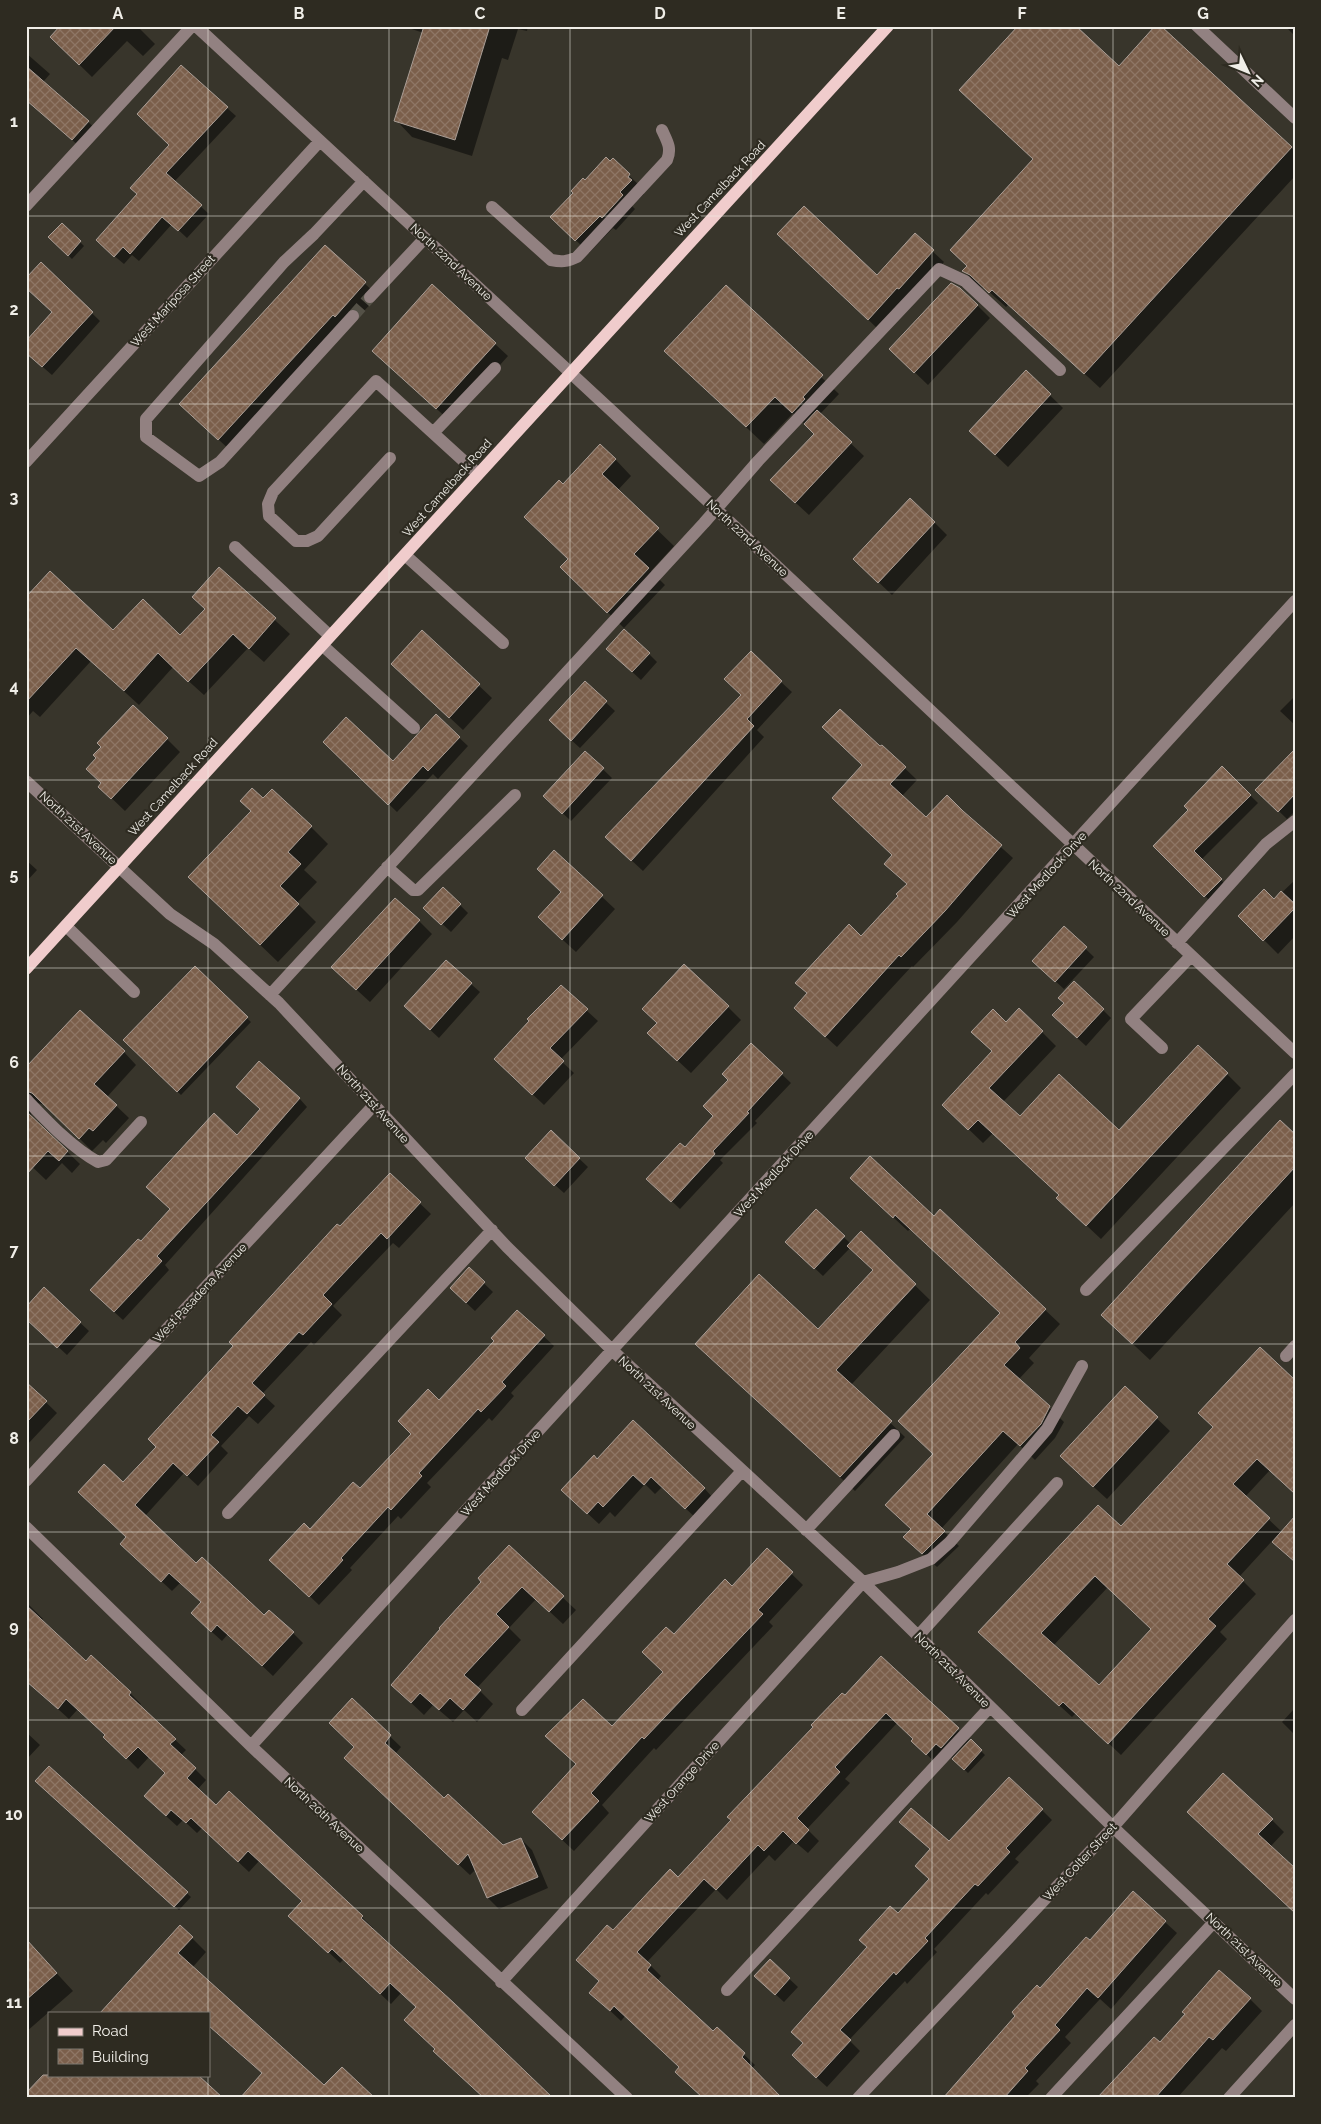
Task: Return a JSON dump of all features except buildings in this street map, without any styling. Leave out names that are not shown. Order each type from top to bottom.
[{"type":"main road","name":"West Camelback Road","points":[[26,969],[888,26]]},
{"type":"street","points":[[26,206],[192,26]]},
{"type":"street","name":"North 22nd Avenue","points":[[196,26],[717,509],[1295,1053]]},
{"type":"street","points":[[1197,26],[1295,118]]},
{"type":"street","points":[[492,207],[551,260],[569,261],[576,257],[667,160],[670,152],[662,130]]},
{"type":"street","name":"West Mariposa Street","points":[[26,462],[320,141]]},
{"type":"street","points":[[353,316],[220,462],[200,476],[146,437],[146,419],[284,262],[314,234],[364,181]]},
{"type":"street","points":[[370,297],[425,238]]},
{"type":"street","points":[[270,995],[717,509],[758,460],[939,269],[965,281],[1060,370]]},
{"type":"street","points":[[434,433],[495,368]]},
{"type":"street","points":[[390,458],[318,536],[307,541],[296,540],[269,516],[268,504],[272,492],[376,381],[478,474]]},
{"type":"street","points":[[235,547],[414,728]]},
{"type":"street","points":[[405,555],[502,643]]},
{"type":"street","name":"West Medlock Drive","points":[[251,1746],[1295,601]]},
{"type":"street","name":"North 21st Avenue","points":[[26,781],[170,914],[214,944],[270,995],[332,1057],[374,1105],[492,1230],[613,1351],[863,1582],[1113,1827],[1295,1999]]},
{"type":"street","points":[[387,867],[412,890],[418,890],[515,795]]},
{"type":"street","points":[[1177,943],[1266,844],[1295,821]]},
{"type":"street","points":[[66,926],[134,992]]},
{"type":"street","points":[[1162,1048],[1131,1019],[1191,956]]},
{"type":"street","points":[[1086,1290],[1295,1074]]},
{"type":"street","points":[[26,1098],[46,1120],[88,1157],[98,1162],[106,1160],[141,1122]]},
{"type":"street","name":"West Pasadena Avenue","points":[[26,1481],[374,1105]]},
{"type":"street","points":[[228,1513],[492,1230]]},
{"type":"street","points":[[1286,1356],[1295,1346]]},
{"type":"street","points":[[863,1582],[898,1572],[931,1558],[950,1542],[1046,1429],[1082,1366]]},
{"type":"street","points":[[806,1530],[894,1435]]},
{"type":"street","points":[[522,1710],[742,1471]]},
{"type":"street","points":[[918,1636],[1057,1483]]},
{"type":"street","name":"North 20th Avenue","points":[[26,1527],[251,1746],[627,2098]]},
{"type":"street","name":"West Orange Drive","points":[[501,1982],[863,1582]]},
{"type":"street","name":"West Colter Street","points":[[858,2098],[1113,1827],[1295,1620]]},
{"type":"street","points":[[727,1990],[990,1707]]},
{"type":"street","points":[[1051,2098],[1214,1922]]},
{"type":"street","points":[[1229,2098],[1295,2025]]},
{"type":"tunnel","points":[[353,316],[370,297]]}]
